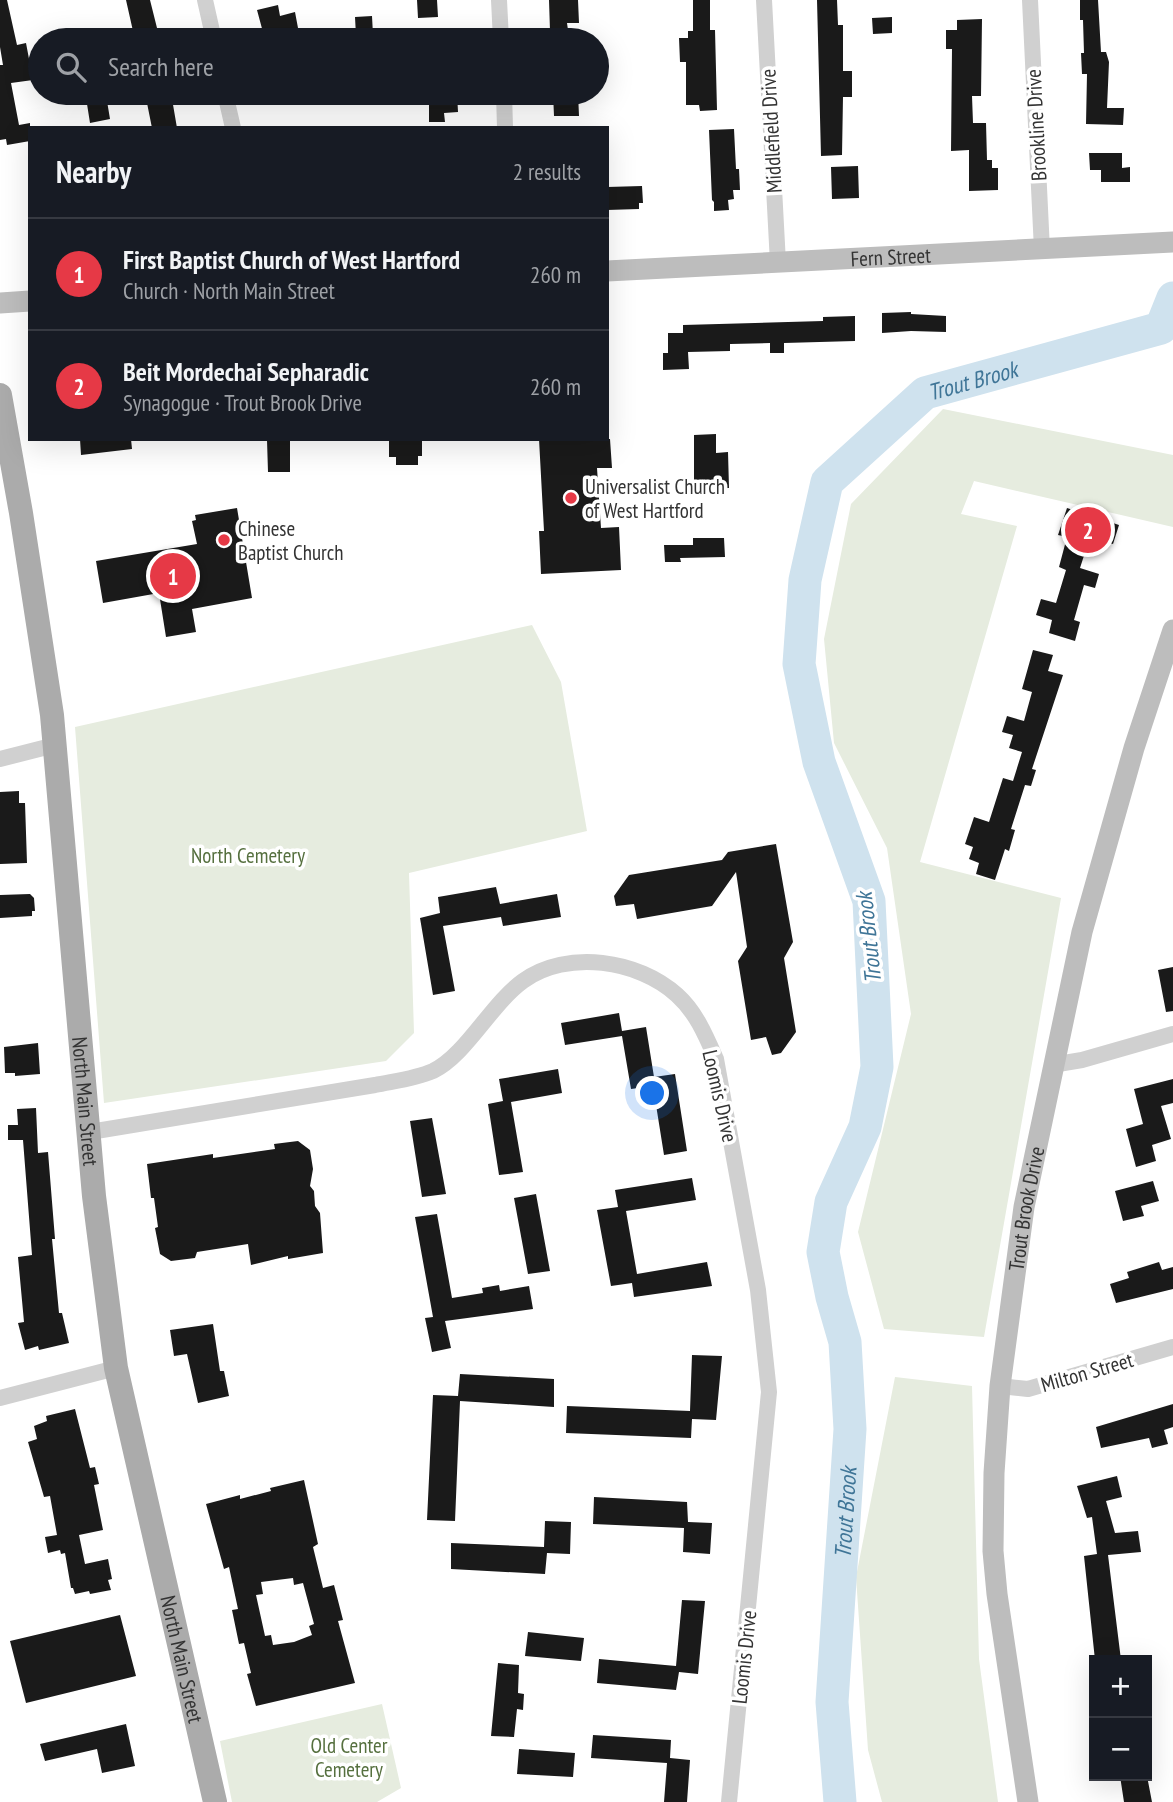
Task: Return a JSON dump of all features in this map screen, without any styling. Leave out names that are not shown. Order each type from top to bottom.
[{"type":"main road","name":"Fern Street","points":[[609,271],[1173,242]]},
{"type":"main road","points":[[0,303],[28,301]]},
{"type":"main road","name":"North Main Street","points":[[0,395],[21,513],[55,745],[94,1196],[116,1368],[215,1802]]},
{"type":"main road","name":"Trout Brook Drive","points":[[1028,1802],[993,1551],[994,1473],[1000,1386],[1024,1208],[1082,932],[1134,748],[1173,630]]},
{"type":"street","points":[[205,0],[211,28]]},
{"type":"street","points":[[499,0],[500,28]]},
{"type":"street","name":"Middlefield Drive","points":[[764,0],[778,263]]},
{"type":"street","name":"Brookline Drive","points":[[1030,0],[1042,250]]},
{"type":"street","points":[[228,105],[233,126]]},
{"type":"street","points":[[504,105],[505,126]]},
{"type":"street","points":[[0,758],[55,745]]},
{"type":"street","name":"Loomis Drive","points":[[90,1132],[387,1083],[434,1070],[456,1053],[504,997],[525,980],[544,970],[571,964],[599,963],[635,969],[660,982],[678,996],[699,1023],[716,1059],[758,1290],[769,1392],[729,1802]]},
{"type":"street","points":[[1052,1065],[1082,1060],[1173,1034]]},
{"type":"street","name":"Milton Street","points":[[1000,1386],[1028,1389],[1173,1347]]},
{"type":"street","points":[[0,1398],[116,1368]]},
{"type":"green space","points":[[943,409],[1173,455],[1173,527],[974,481],[961,514],[1017,526],[920,862],[1061,898],[984,1337],[884,1329],[858,1232],[911,1014],[887,848],[834,743],[824,639],[851,504]]},
{"type":"green space","name":"North Cemetery","points":[[532,625],[561,682],[587,831],[409,873],[414,1033],[386,1061],[104,1103],[75,727]]},
{"type":"green space","points":[[895,1377],[972,1386],[979,1659],[998,1802],[882,1802],[868,1750],[856,1577]]},
{"type":"green space","name":"Old Center Cemetery","points":[[382,1704],[401,1788],[377,1802],[232,1802],[220,1741]]},
{"type":"building","points":[[0,0],[7,0],[17,45],[26,43],[28,54],[28,81],[11,83],[19,125],[30,123],[28,141],[7,145],[6,139],[0,140],[0,65],[3,65],[0,47]]},
{"type":"building","points":[[126,0],[150,0],[157,28],[132,28]]},
{"type":"building","points":[[417,0],[437,0],[438,17],[418,18]]},
{"type":"building","points":[[549,0],[578,0],[579,23],[567,23],[568,28],[550,28]]},
{"type":"building","points":[[693,0],[710,0],[710,30],[715,30],[717,110],[700,111],[699,105],[686,105],[686,62],[680,62],[679,38],[688,38],[688,31],[693,31]]},
{"type":"building","points":[[817,0],[837,0],[838,25],[843,25],[843,71],[852,71],[852,97],[843,97],[842,155],[821,156]]},
{"type":"building","points":[[1080,0],[1098,0],[1101,52],[1106,52],[1109,62],[1107,108],[1124,108],[1123,125],[1086,124],[1087,74],[1082,74],[1081,53],[1084,53]]},
{"type":"building","points":[[278,5],[280,16],[295,12],[298,28],[262,28],[257,10]]},
{"type":"building","points":[[372,16],[373,28],[356,28],[355,17]]},
{"type":"building","points":[[892,17],[892,33],[873,34],[872,18]]},
{"type":"building","points":[[982,19],[981,96],[972,96],[973,123],[986,123],[987,160],[992,160],[992,168],[998,168],[998,190],[969,191],[969,150],[951,151],[952,49],[946,49],[946,30],[957,30],[957,20]]},
{"type":"building","points":[[87,105],[108,105],[110,119],[90,123]]},
{"type":"building","points":[[147,105],[173,105],[177,126],[152,126]]},
{"type":"building","points":[[429,105],[458,105],[458,112],[444,113],[445,122],[429,122]]},
{"type":"building","points":[[554,105],[579,105],[579,116],[554,116]]},
{"type":"building","points":[[734,129],[740,190],[733,190],[734,199],[728,200],[729,210],[714,211],[709,130]]},
{"type":"building","points":[[1089,153],[1122,153],[1122,168],[1130,167],[1130,182],[1101,182],[1101,170],[1090,170]]},
{"type":"building","points":[[858,166],[859,198],[832,199],[831,167]]},
{"type":"building","points":[[642,186],[643,203],[639,203],[639,209],[609,210],[609,187]]},
{"type":"building","points":[[911,312],[946,316],[946,332],[882,333],[882,313]]},
{"type":"building","points":[[855,316],[855,341],[784,343],[784,353],[770,353],[770,343],[730,344],[730,351],[688,352],[689,369],[663,370],[663,353],[668,353],[668,333],[683,333],[683,325],[823,321],[823,317]]},
{"type":"building","points":[[716,434],[716,453],[728,452],[729,488],[694,489],[694,435]]},
{"type":"building","name":"Universalist Church of West Hartford","points":[[610,439],[612,468],[597,468],[601,528],[619,527],[621,570],[541,574],[539,531],[544,531],[539,441]]},
{"type":"building","points":[[80,441],[131,441],[132,449],[81,455]]},
{"type":"building","points":[[267,441],[290,441],[290,472],[268,472]]},
{"type":"building","points":[[389,441],[422,441],[422,456],[418,456],[418,465],[396,465],[396,457],[389,457]]},
{"type":"building","points":[[237,508],[252,598],[192,609],[196,632],[166,637],[159,593],[103,603],[96,561],[197,544],[192,521],[196,520],[195,515]]},
{"type":"building","points":[[1067,508],[1119,525],[1113,544],[1090,537],[1080,568],[1099,574],[1095,588],[1084,585],[1074,620],[1080,622],[1075,641],[1049,633],[1052,620],[1036,615],[1041,599],[1056,603],[1066,570],[1059,567],[1067,537],[1058,535]]},
{"type":"building","points":[[693,538],[724,538],[725,557],[680,558],[681,562],[665,562],[664,545],[693,545]]},
{"type":"building","points":[[1033,650],[1053,655],[1048,671],[1063,675],[1032,769],[1036,770],[1031,786],[1025,785],[1011,829],[1015,830],[1009,851],[1005,849],[995,880],[976,874],[979,863],[969,859],[973,847],[965,844],[974,817],[989,822],[1003,778],[1013,781],[1022,752],[1009,748],[1013,735],[1002,732],[1007,716],[1024,721],[1032,692],[1022,689]]},
{"type":"building","points":[[19,791],[19,803],[25,803],[27,863],[0,864],[0,792]]},
{"type":"building","points":[[776,844],[793,942],[784,958],[796,1032],[781,1053],[772,1055],[766,1037],[751,1040],[738,961],[747,947],[736,872],[712,906],[637,919],[634,904],[616,906],[614,896],[629,875],[722,860],[728,852]]},
{"type":"building","points":[[496,887],[500,904],[557,894],[561,917],[503,926],[501,917],[443,926],[455,991],[433,995],[420,918],[440,913],[438,897]]},
{"type":"building","points":[[30,894],[34,898],[35,911],[32,911],[32,916],[0,918],[0,895]]},
{"type":"building","points":[[1173,967],[1173,1011],[1166,1012],[1158,970]]},
{"type":"building","points":[[619,1013],[622,1031],[646,1027],[654,1077],[675,1074],[687,1151],[664,1155],[653,1086],[631,1089],[622,1036],[565,1045],[561,1023]]},
{"type":"building","points":[[38,1043],[40,1074],[15,1076],[15,1073],[5,1073],[4,1047]]},
{"type":"building","points":[[558,1069],[562,1093],[511,1102],[523,1172],[499,1175],[488,1104],[503,1101],[499,1079]]},
{"type":"building","points":[[1173,1079],[1173,1103],[1161,1106],[1171,1139],[1152,1145],[1156,1161],[1136,1167],[1126,1129],[1143,1124],[1134,1089]]},
{"type":"building","points":[[36,1108],[38,1153],[48,1152],[59,1313],[62,1313],[69,1343],[39,1350],[38,1346],[25,1350],[18,1323],[24,1322],[18,1257],[32,1255],[23,1140],[8,1140],[8,1125],[18,1125],[17,1109]]},
{"type":"building","points":[[432,1118],[446,1194],[422,1197],[410,1121]]},
{"type":"building","points":[[298,1141],[310,1150],[313,1169],[310,1186],[314,1191],[315,1206],[320,1213],[323,1253],[288,1259],[288,1256],[251,1265],[248,1244],[197,1252],[195,1258],[171,1261],[160,1254],[147,1164],[213,1154],[213,1158],[275,1149],[274,1144]]},
{"type":"building","points":[[692,1178],[696,1200],[626,1211],[637,1274],[707,1262],[712,1286],[634,1297],[632,1283],[611,1286],[597,1210],[618,1207],[615,1190]]},
{"type":"building","points":[[1153,1181],[1159,1201],[1141,1206],[1144,1216],[1123,1221],[1115,1191]]},
{"type":"building","points":[[536,1194],[550,1271],[528,1274],[514,1198]]},
{"type":"building","points":[[437,1214],[452,1298],[483,1293],[482,1288],[499,1285],[500,1291],[529,1286],[533,1309],[445,1321],[451,1348],[432,1352],[425,1318],[433,1317],[415,1217]]},
{"type":"building","points":[[1159,1262],[1162,1270],[1173,1267],[1173,1289],[1116,1303],[1110,1284],[1129,1278],[1127,1272]]},
{"type":"building","points":[[213,1324],[220,1371],[224,1371],[229,1396],[198,1403],[187,1354],[174,1356],[170,1330]]},
{"type":"building","points":[[692,1355],[722,1356],[716,1420],[692,1419],[691,1438],[566,1433],[567,1406],[690,1411]]},
{"type":"building","points":[[460,1374],[554,1379],[554,1407],[460,1401],[455,1521],[427,1520],[433,1395],[458,1396]]},
{"type":"building","points":[[1173,1404],[1173,1427],[1164,1430],[1168,1444],[1152,1448],[1149,1438],[1101,1448],[1096,1427]]},
{"type":"building","points":[[75,1409],[90,1468],[95,1467],[99,1484],[94,1485],[103,1530],[79,1535],[85,1564],[108,1559],[112,1579],[108,1580],[111,1590],[90,1594],[89,1591],[75,1594],[71,1588],[65,1553],[61,1554],[60,1550],[48,1553],[45,1537],[57,1535],[50,1496],[44,1497],[28,1442],[37,1439],[34,1426],[47,1421],[46,1416]]},
{"type":"building","points":[[1117,1476],[1122,1497],[1106,1501],[1115,1533],[1138,1531],[1141,1552],[1108,1555],[1120,1655],[1094,1655],[1084,1556],[1097,1554],[1092,1517],[1087,1518],[1077,1486]]},
{"type":"building","points":[[304,1480],[318,1544],[313,1547],[323,1588],[334,1585],[343,1620],[338,1621],[355,1683],[256,1706],[247,1674],[251,1673],[244,1643],[239,1644],[232,1610],[238,1609],[229,1567],[224,1569],[206,1504],[240,1495],[240,1499],[271,1491],[270,1488]],"holes":[[[293,1578],[294,1585],[303,1583],[314,1624],[309,1626],[312,1635],[294,1642],[273,1645],[271,1635],[265,1636],[256,1595],[263,1594],[261,1582]]]},
{"type":"building","points":[[594,1497],[687,1502],[688,1522],[712,1523],[710,1554],[683,1552],[684,1528],[593,1524]]},
{"type":"building","points":[[545,1521],[571,1522],[570,1554],[547,1553],[545,1574],[451,1569],[451,1543],[544,1547]]},
{"type":"building","points":[[682,1600],[705,1601],[698,1674],[679,1672],[676,1690],[597,1683],[599,1659],[676,1666]]},
{"type":"building","points":[[120,1615],[136,1676],[26,1703],[10,1641]]},
{"type":"building","points":[[528,1632],[584,1638],[581,1661],[525,1656]]},
{"type":"building","points":[[498,1663],[519,1665],[518,1693],[524,1694],[523,1710],[517,1709],[514,1737],[491,1736]]},
{"type":"building","points":[[126,1724],[135,1766],[102,1773],[97,1749],[45,1761],[40,1744]]},
{"type":"building","points":[[593,1735],[671,1740],[670,1758],[690,1760],[687,1802],[664,1802],[667,1763],[591,1758]]},
{"type":"building","points":[[519,1749],[575,1753],[573,1777],[517,1774]]},
{"type":"building","points":[[1121,1781],[1148,1781],[1152,1802],[1124,1802]]},
{"type":"waterway","name":"Trout Brook","points":[[840,1802],[832,1702],[850,1429],[845,1342],[823,1252],[831,1202],[865,1127],[877,1067],[869,901],[819,762],[799,664],[805,580],[827,482],[925,393],[1161,328],[1173,298]]},
{"type":"place","name":"Universalist Church of West Hartford","points":[[571,498]]},
{"type":"place","name":"Beit Mordechai Sepharadic","points":[[1088,530]]},
{"type":"place","name":"Chinese Baptist Church","points":[[224,540]]},
{"type":"place","name":"First Baptist Church of West Hartford","points":[[173,576]]}]
